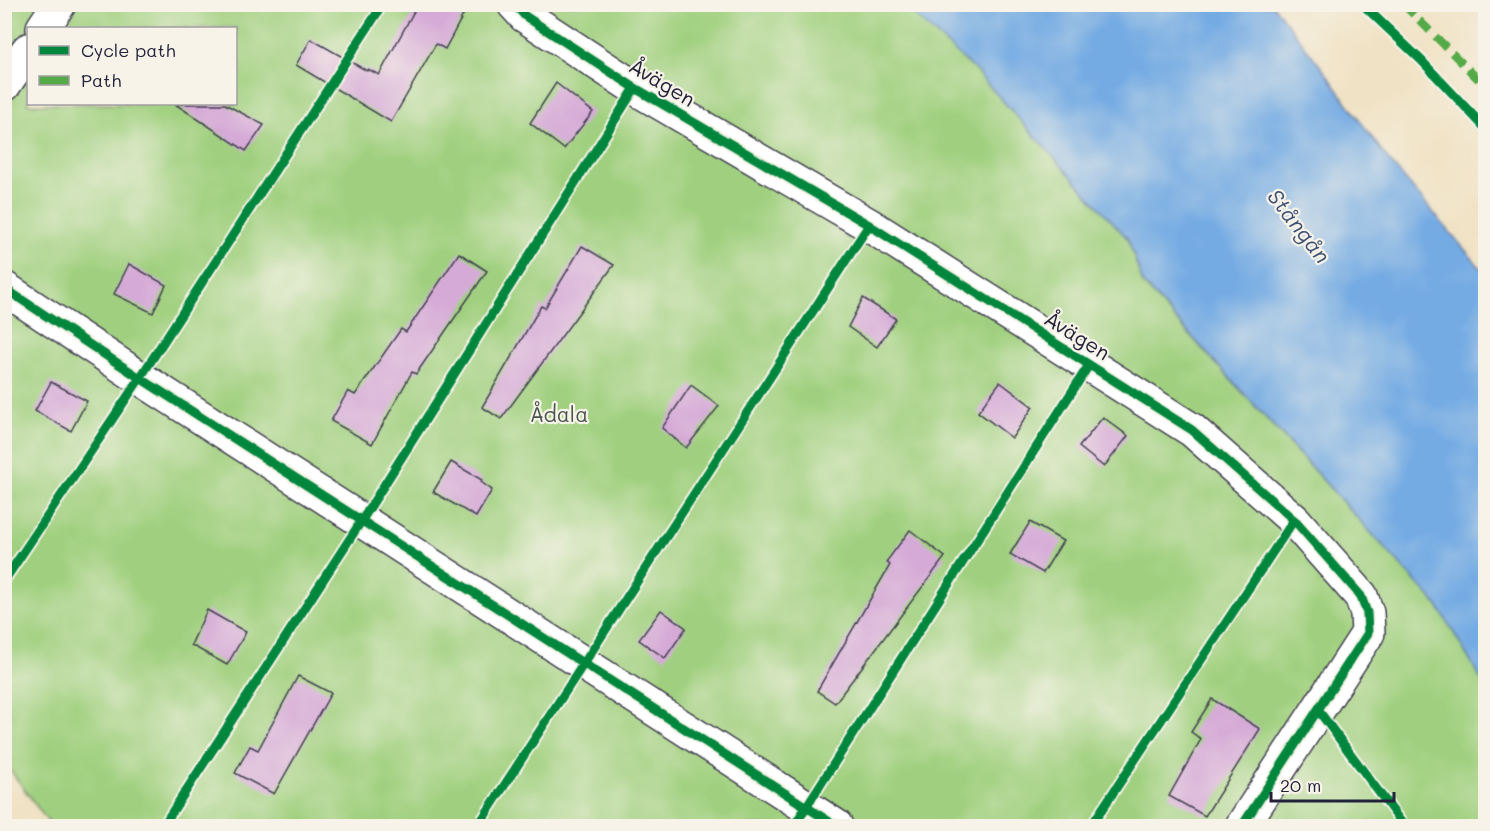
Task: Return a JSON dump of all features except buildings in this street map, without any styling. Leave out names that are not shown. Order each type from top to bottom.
[{"type":"lane","points":[[44,27],[60,4]]},
{"type":"lane","name":"Åvägen","points":[[514,4],[525,16],[634,88],[869,225],[1192,430],[1294,520],[1361,596],[1367,612],[1368,633],[1242,826]]},
{"type":"lane","points":[[4,85],[27,51]]},
{"type":"lane","points":[[4,288],[836,826]]},
{"type":"green space","name":"Ådala","points":[[4,5],[903,5],[973,68],[1128,239],[1143,284],[1438,606],[1485,686],[1485,826],[51,826],[5,763]]},
{"type":"water","name":"Stångån","points":[[903,5],[1273,5],[1329,77],[1386,157],[1485,273],[1485,686],[1438,606],[1143,283],[1128,239],[973,68]]},
{"type":"marked path","points":[[1403,4],[1486,87]]},
{"type":"cycle path","points":[[4,581],[140,378],[383,4]]},
{"type":"cycle path","points":[[514,4],[525,16],[635,88],[869,225],[1192,430],[1294,520],[1361,596],[1367,613],[1368,633],[1242,826]]},
{"type":"cycle path","points":[[1362,4],[1421,60],[1486,129]]},
{"type":"cycle path","points":[[163,826],[362,520],[635,88]]},
{"type":"cycle path","points":[[478,826],[869,225]]},
{"type":"cycle path","points":[[4,288],[836,826]]},
{"type":"cycle path","points":[[794,826],[1089,365]]},
{"type":"cycle path","points":[[1091,826],[1294,520]]},
{"type":"cycle path","points":[[1318,710],[1404,826]]}]
